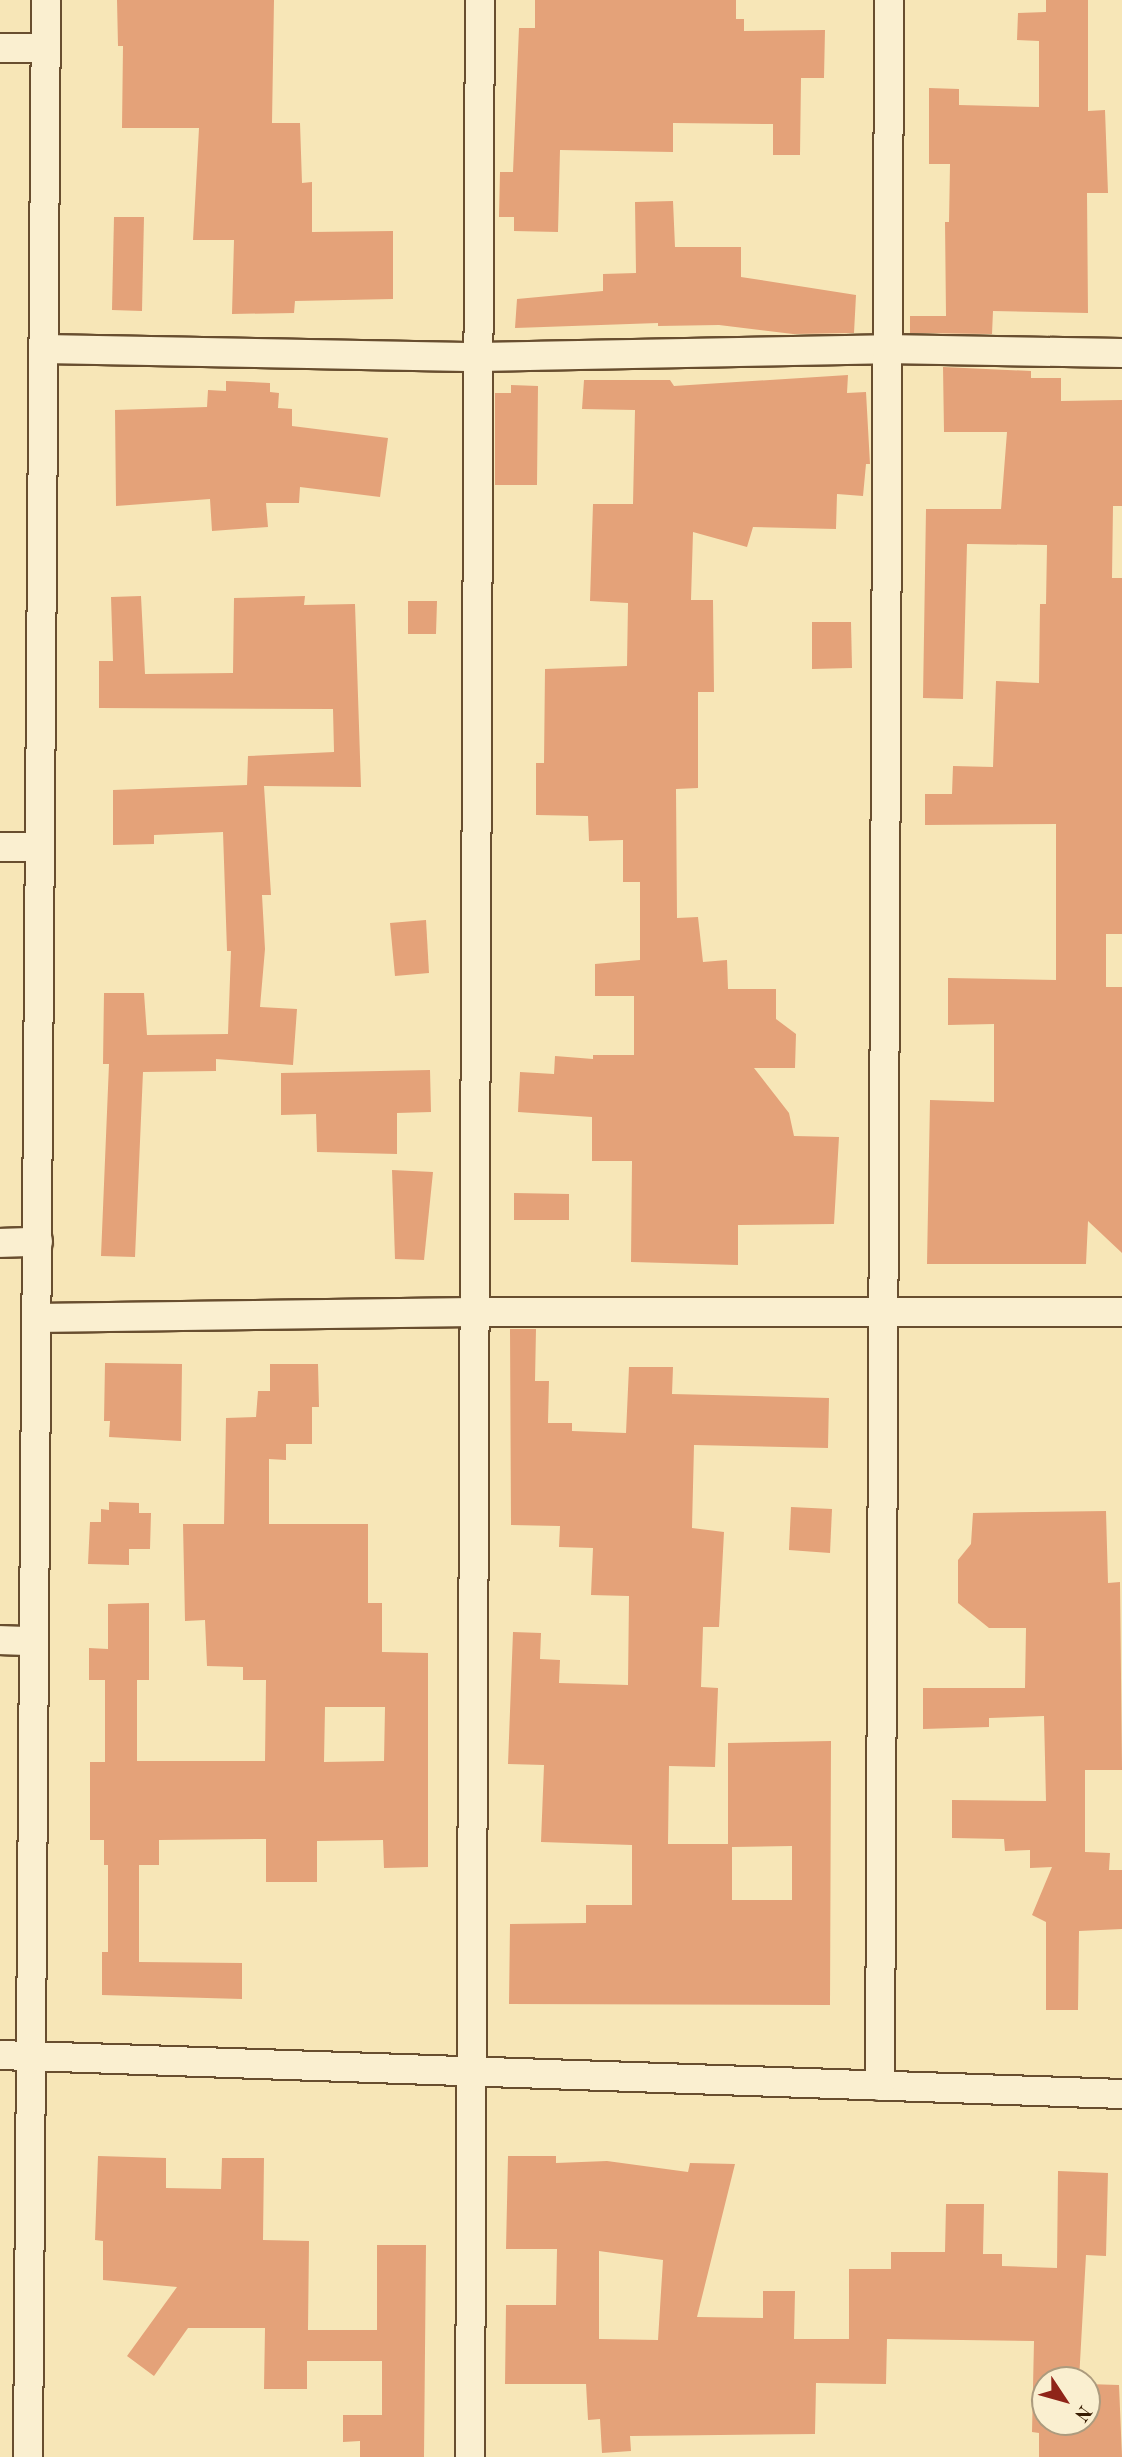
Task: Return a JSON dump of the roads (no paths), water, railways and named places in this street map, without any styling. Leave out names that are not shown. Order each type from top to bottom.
[{"type":"street","points":[[27,2457],[46,0]]},
{"type":"street","points":[[470,2457],[468,2070],[480,0]]},
{"type":"street","points":[[880,2086],[884,1693],[880,1309],[889,0]]},
{"type":"street","points":[[0,48],[46,48]]},
{"type":"street","points":[[44,349],[480,357],[886,349],[1122,353]]},
{"type":"street","points":[[0,847],[40,847]]},
{"type":"street","points":[[0,1242],[37,1242]]},
{"type":"street","points":[[36,1318],[472,1311],[880,1309],[1122,1312]]},
{"type":"street","points":[[0,1640],[33,1641]]},
{"type":"street","points":[[0,2055],[31,2053],[1122,2094]]}]
